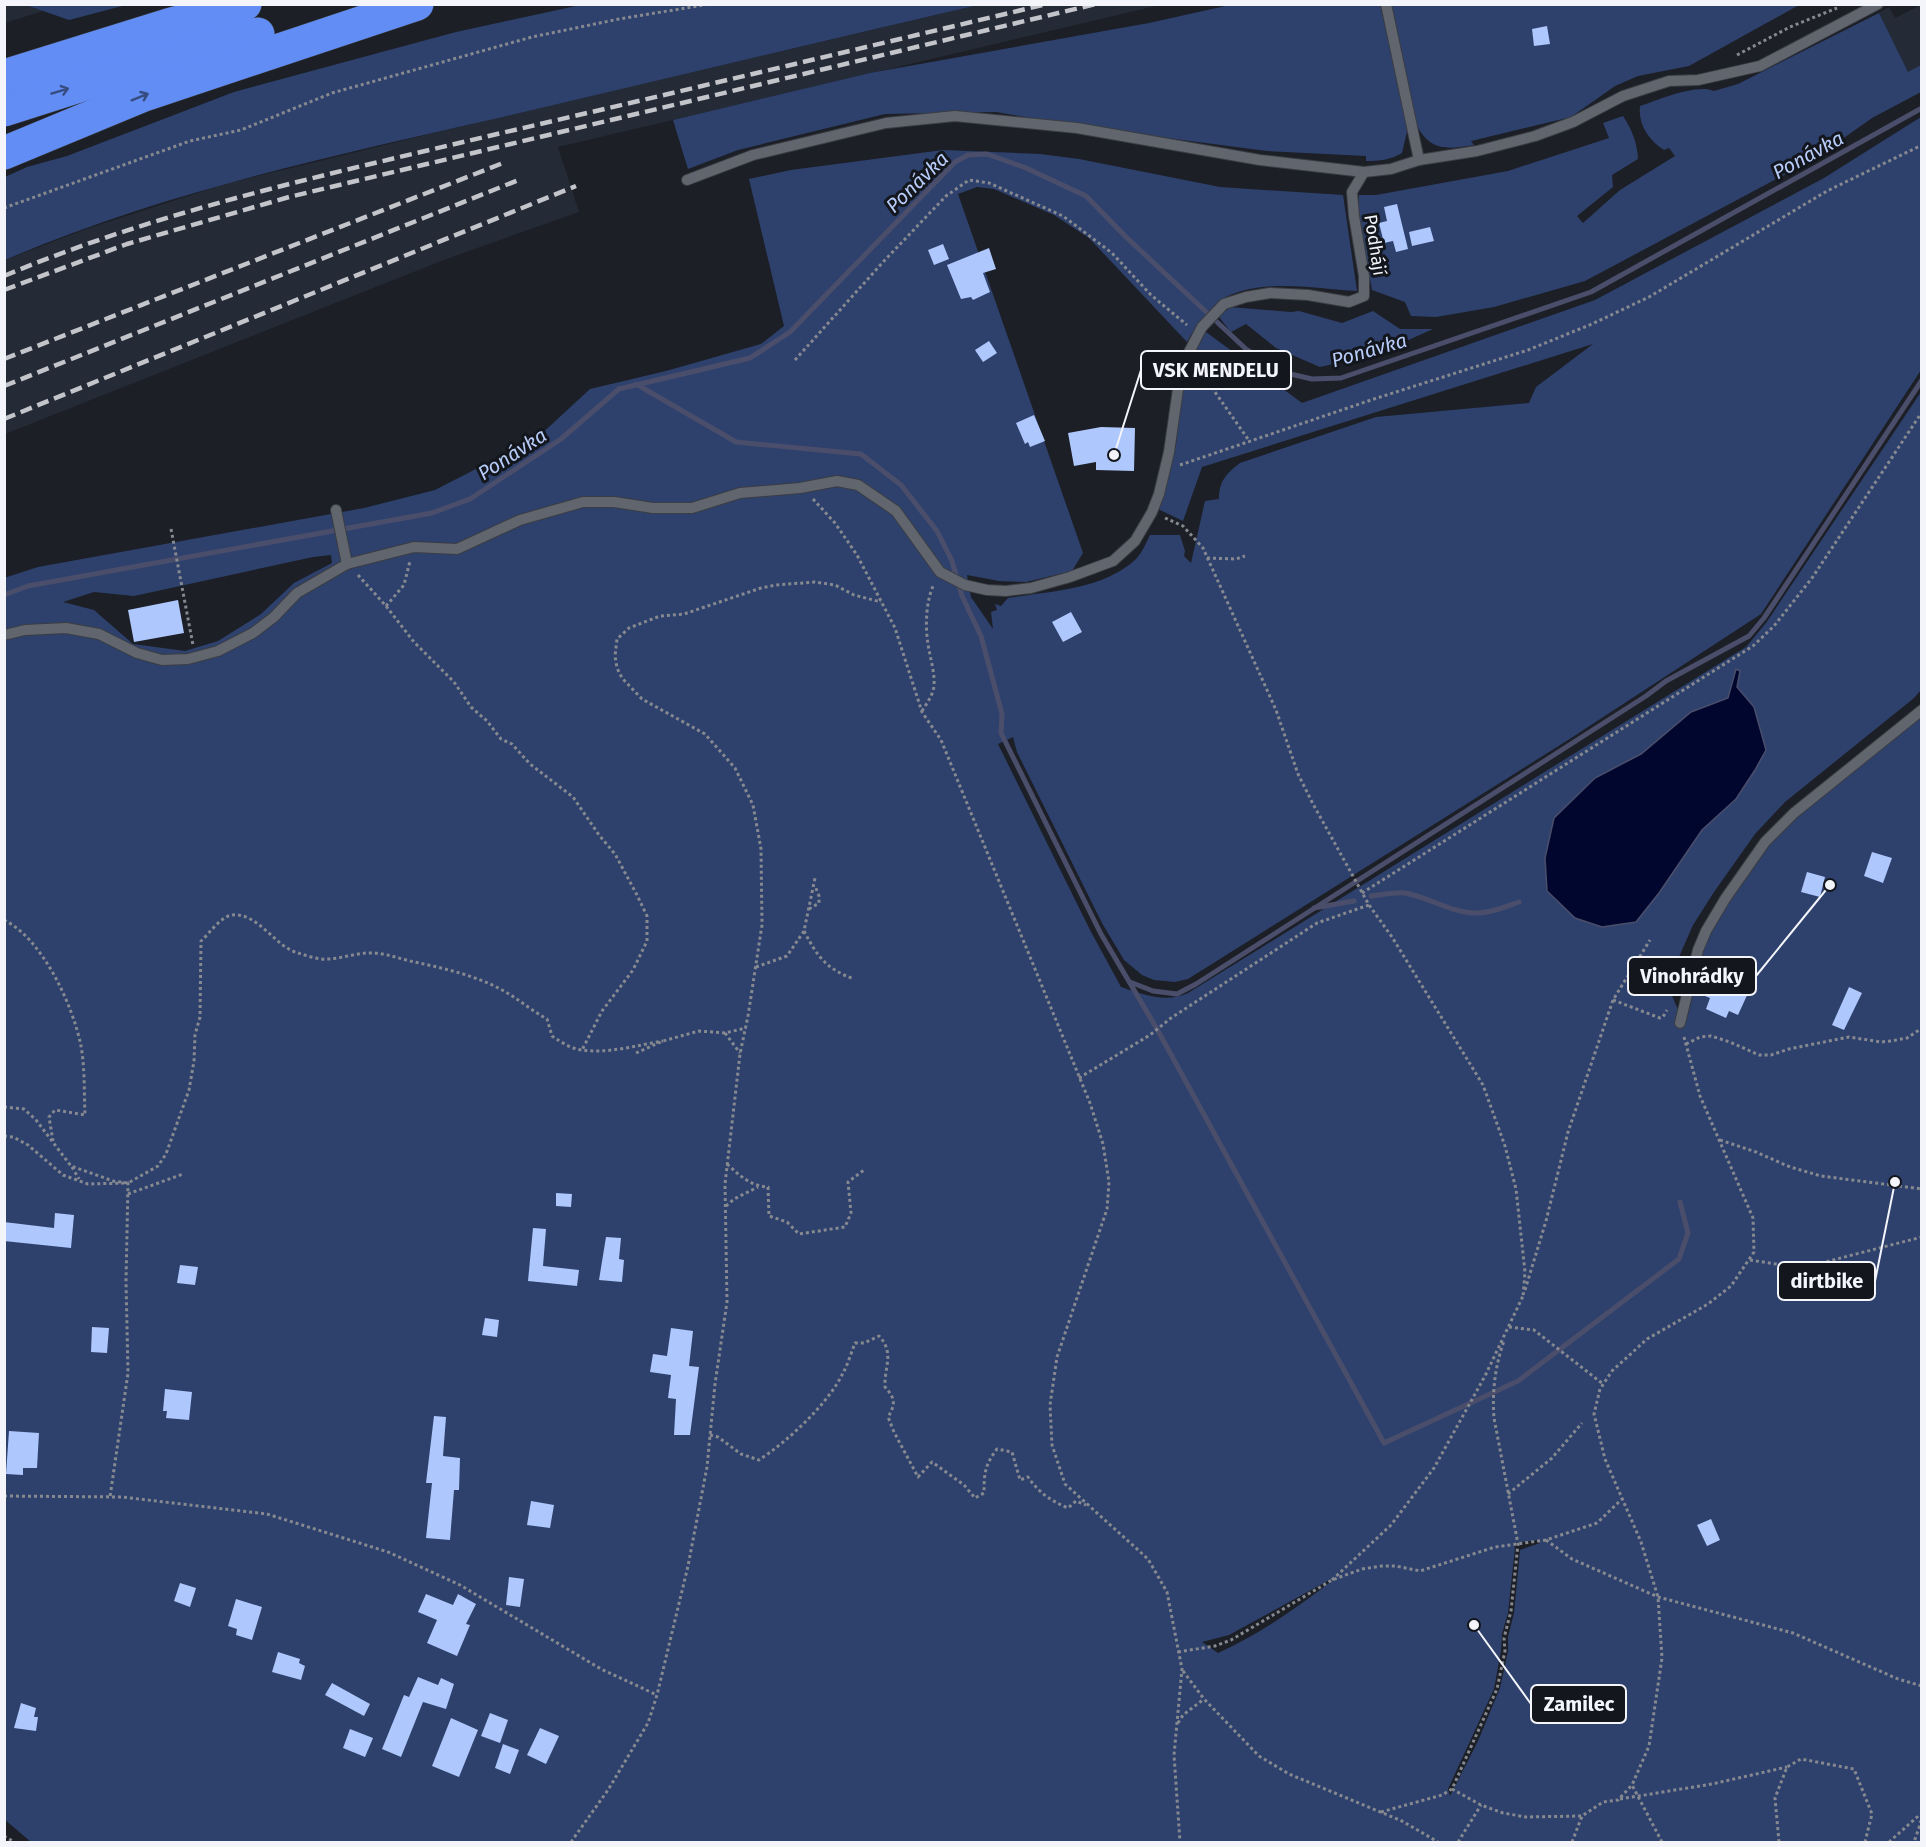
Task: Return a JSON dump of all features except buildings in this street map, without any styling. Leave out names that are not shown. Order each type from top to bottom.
[{"type":"highway","points":[[4,76],[245,4]]},
{"type":"highway","points":[[4,110],[148,64],[379,4]]},
{"type":"highway","points":[[4,153],[144,95],[417,4]]},
{"type":"lane","points":[[1386,4],[1419,160]]},
{"type":"lane","points":[[687,180],[753,155],[875,126],[955,116],[1077,128],[1260,160],[1364,172],[1391,169],[1419,160],[1477,151],[1535,136],[1573,122],[1623,96],[1669,81],[1698,80],[1760,66],[1878,4]]},
{"type":"lane","name":"Podhájí","points":[[943,574],[965,585],[996,591],[1031,588],[1113,561],[1136,542],[1152,512],[1166,468],[1179,382],[1199,333],[1224,304],[1270,293],[1308,295],[1349,302],[1364,296],[1364,276],[1352,192],[1364,172]]},
{"type":"lane","points":[[4,635],[25,630],[66,628],[99,634],[137,653],[162,660],[196,657],[218,651],[253,633],[297,593],[347,564],[414,548],[457,549],[520,520],[583,502],[614,502],[653,508],[692,508],[740,493],[800,488],[837,481],[858,485],[896,511],[943,574]]},
{"type":"lane","points":[[336,510],[347,564]]},
{"type":"lane","points":[[1680,1023],[1698,950],[1706,931],[1725,899],[1765,842],[1794,813],[1922,710]]},
{"type":"path","points":[[4,208],[190,141],[241,130],[332,93],[532,37],[619,19],[710,4]]},
{"type":"path","points":[[1735,57],[1790,27],[1841,6]]},
{"type":"path","points":[[1166,468],[1200,459],[1374,399],[1528,350],[1592,324],[1649,297],[1827,191],[1922,145]]},
{"type":"path","points":[[795,360],[946,196],[969,180],[989,183],[1063,216],[1112,253],[1151,295],[1179,320],[1199,333],[1210,385],[1250,442]]},
{"type":"path","points":[[1362,893],[1753,646],[1774,626],[1812,578],[1922,412]]},
{"type":"path","points":[[800,488],[835,523],[856,555],[895,628],[922,712],[941,740],[1090,1103],[1103,1144],[1109,1182],[1107,1209],[1057,1357],[1050,1405],[1052,1445],[1065,1484],[1148,1559],[1167,1592],[1182,1669],[1174,1755],[1180,1842]]},
{"type":"path","points":[[1152,512],[1183,526],[1203,548],[1276,710],[1298,774],[1335,847],[1483,1085],[1505,1146],[1516,1189],[1524,1263],[1523,1297]]},
{"type":"path","points":[[171,529],[196,657]]},
{"type":"path","points":[[386,606],[404,585],[414,548]]},
{"type":"path","points":[[1207,558],[1236,559],[1245,556]]},
{"type":"path","points":[[347,564],[386,606],[414,642],[454,682],[471,707],[487,721],[501,739],[512,744],[530,764],[573,797],[615,854],[638,895],[646,916],[647,940],[633,970],[602,1011],[582,1050]]},
{"type":"path","points":[[922,712],[934,689],[927,621],[930,591],[943,574]]},
{"type":"path","points":[[571,1842],[608,1790],[648,1723],[657,1695],[688,1566],[707,1467],[715,1384],[727,1302],[725,1207],[727,1164],[740,1054],[762,926],[761,849],[753,805],[735,768],[705,734],[642,699],[622,678],[615,656],[617,639],[629,628],[660,616],[684,614],[776,585],[814,582],[835,585],[854,595],[881,602]]},
{"type":"path","points":[[756,967],[787,956],[804,931],[815,878]]},
{"type":"path","points":[[809,909],[819,903],[815,885]]},
{"type":"path","points":[[1079,1078],[1150,1035],[1171,1018],[1317,923],[1369,905]]},
{"type":"path","points":[[4,1136],[13,1137],[28,1145],[63,1175],[80,1181],[104,1185],[128,1183],[158,1166],[166,1154],[189,1090],[194,1061],[195,1035],[200,1017],[201,941],[222,920],[231,915],[250,919],[286,948],[296,952],[331,959],[346,955],[374,953],[390,955],[462,974],[508,994],[528,1009],[547,1019],[552,1036],[570,1047],[582,1050],[604,1050],[663,1041],[699,1031],[725,1033],[746,1028]]},
{"type":"path","points":[[4,920],[30,940],[50,970],[71,1011],[81,1048],[85,1115],[55,1110],[49,1117],[53,1143]]},
{"type":"path","points":[[804,931],[816,955],[837,973],[854,979]]},
{"type":"path","points":[[1332,1580],[1391,1525],[1434,1468],[1485,1377],[1523,1297],[1546,1221],[1568,1132],[1613,1000],[1650,940]]},
{"type":"path","points":[[1613,1000],[1660,1018],[1663,1017],[1677,994],[1689,987]]},
{"type":"path","points":[[1618,1800],[1632,1785],[1649,1746],[1662,1658],[1658,1597],[1641,1542],[1605,1459],[1594,1414],[1600,1389],[1612,1371],[1647,1339],[1708,1304],[1731,1286],[1754,1252],[1753,1218],[1700,1096],[1680,1023]]},
{"type":"path","points":[[1686,1044],[1700,1036],[1711,1036],[1759,1055],[1771,1055],[1849,1037],[1881,1042],[1891,1041],[1907,1038],[1922,1028]]},
{"type":"path","points":[[725,1033],[740,1054]]},
{"type":"path","points":[[636,1053],[663,1041]]},
{"type":"path","points":[[4,1107],[24,1109],[36,1120],[80,1181]]},
{"type":"path","points":[[1719,1140],[1756,1152],[1790,1167],[1821,1176],[1922,1189]]},
{"type":"path","points":[[727,1164],[741,1177],[758,1186],[768,1187],[769,1216],[786,1222],[799,1234],[844,1227],[851,1213],[848,1182],[864,1170]]},
{"type":"path","points":[[71,1166],[113,1181],[128,1183]]},
{"type":"path","points":[[128,1194],[183,1174]]},
{"type":"path","points":[[110,1497],[128,1373],[126,1281],[128,1183]]},
{"type":"path","points":[[725,1207],[734,1199],[758,1186]]},
{"type":"path","points":[[1750,1260],[1802,1268],[1922,1237]]},
{"type":"path","points":[[1509,1326],[1534,1330],[1603,1384]]},
{"type":"path","points":[[1381,1812],[1442,1795],[1452,1789],[1497,1689],[1505,1652],[1504,1638],[1511,1611],[1518,1544],[1492,1399],[1498,1357],[1509,1326]]},
{"type":"path","points":[[710,1435],[718,1437],[741,1454],[759,1460],[779,1447],[826,1398],[843,1375],[855,1343],[864,1343],[879,1336],[886,1343],[888,1358],[885,1387],[893,1396],[895,1406],[888,1417],[918,1477],[932,1462],[964,1485],[975,1498],[984,1493],[984,1472],[988,1461],[997,1449],[1012,1452],[1020,1480],[1028,1477],[1035,1488],[1053,1502],[1068,1508],[1076,1501],[1089,1506]]},
{"type":"path","points":[[1508,1494],[1552,1458],[1582,1423]]},
{"type":"path","points":[[4,1496],[110,1497],[267,1514],[388,1552],[460,1585],[601,1669],[657,1695]]},
{"type":"path","points":[[1179,1652],[1215,1646],[1231,1640],[1332,1580],[1362,1569],[1396,1566],[1420,1571],[1495,1547],[1546,1540],[1597,1523],[1622,1498]]},
{"type":"path","points":[[1546,1540],[1572,1559],[1658,1597],[1793,1633],[1898,1679],[1922,1686]]},
{"type":"path","points":[[1182,1669],[1204,1699],[1259,1755],[1289,1774],[1402,1821],[1438,1842]]},
{"type":"path","points":[[1177,1725],[1183,1715],[1204,1699]]},
{"type":"path","points":[[1452,1789],[1481,1805],[1503,1813],[1526,1817],[1582,1816],[1603,1802],[1712,1784],[1787,1767],[1801,1759],[1854,1769],[1872,1814],[1865,1842]]},
{"type":"path","points":[[1779,1842],[1775,1798],[1787,1767]]},
{"type":"path","points":[[1632,1785],[1662,1842]]},
{"type":"path","points":[[1458,1842],[1481,1805]]},
{"type":"path","points":[[1572,1842],[1582,1816]]},
{"type":"path","points":[[1889,1842],[1917,1817],[1921,1822],[1914,1842]]},
{"type":"path","points":[[4,1836],[14,1842]]},
{"type":"shaded area","points":[[5,4],[62,5],[5,23]]},
{"type":"shaded area","points":[[585,4],[978,5],[302,164],[121,216],[5,260],[5,177],[27,167],[67,156],[234,92],[456,32]]},
{"type":"shaded area","points":[[1380,4],[1408,127],[1402,153],[1385,160],[1366,161],[1366,156],[1267,151],[1083,127],[996,112],[885,114],[738,150],[688,169],[673,120],[870,73],[1149,23],[1230,5]]},
{"type":"shaded area","points":[[126,5],[69,20],[29,6]]},
{"type":"shaded area","points":[[978,5],[1160,5],[558,147],[579,212],[449,258],[5,434],[5,260],[86,229],[225,184]]},
{"type":"shaded area","points":[[1392,5],[1799,5],[1689,66],[1638,76],[1615,86],[1571,117],[1471,141],[1474,145],[1448,148],[1428,140],[1417,126]]},
{"type":"shaded area","points":[[1921,5],[1921,82],[1914,85],[1879,13],[1889,7],[1895,18]]},
{"type":"shaded area","points":[[1879,13],[1908,72],[1921,65],[1921,92],[1872,118],[1814,159],[1585,281],[1494,307],[1436,317],[1411,316],[1405,302],[1372,290],[1359,219],[1359,195],[1376,195],[1508,171],[1609,138],[1603,123],[1623,116],[1634,136],[1638,159],[1612,175],[1613,187],[1577,216],[1583,223],[1620,190],[1675,156],[1669,148],[1664,150],[1649,137],[1643,126],[1640,106],[1688,91],[1707,89],[1714,91],[1738,84]]},
{"type":"shaded area","points":[[1921,117],[1921,370],[1761,614],[1568,740],[1188,979],[1175,982],[1154,980],[1142,975],[1124,960],[1102,923],[1017,752],[1013,737],[998,744],[1090,930],[1121,987],[1163,998],[1188,993],[1746,647],[1766,623],[1921,392],[1921,690],[1785,802],[1755,834],[1693,925],[1667,984],[1679,1012],[1688,1015],[1707,936],[1760,854],[1780,832],[1921,715],[1921,1842],[31,1842],[4,1819],[4,578],[38,567],[364,508],[435,490],[538,437],[590,389],[666,371],[761,344],[784,326],[749,179],[791,170],[943,150],[1040,154],[1079,159],[1220,187],[1343,195],[1357,291],[1274,286],[1241,291],[1226,297],[1215,305],[1187,342],[1089,238],[1054,215],[994,189],[977,187],[958,194],[1083,553],[1072,571],[1026,582],[999,581],[967,575],[971,597],[993,629],[991,612],[997,610],[995,604],[1001,606],[1008,598],[1075,588],[1108,577],[1136,559],[1150,535],[1180,535],[1185,551],[1184,556],[1191,563],[1205,501],[1219,499],[1220,487],[1224,478],[1240,463],[1376,417],[1529,403],[1536,387],[1593,344],[1202,467],[1183,521],[1158,509],[1176,445],[1183,383],[1194,354],[1206,332],[1302,403],[1595,300],[1824,178]],"holes":[[[331,555],[332,563],[294,583],[261,614],[218,641],[185,651],[133,644],[94,610],[63,602],[94,592],[134,596]],[[1539,1540],[1540,1543],[1520,1550],[1514,1613],[1500,1688],[1478,1741],[1450,1796],[1448,1789],[1494,1689],[1502,1634],[1508,1613],[1515,1548],[1513,1543]],[[1331,1579],[1332,1581],[1291,1611],[1233,1646],[1218,1653],[1202,1642],[1229,1635]]]},
{"type":"shaded area","points":[[1230,307],[1299,311],[1342,323],[1373,311],[1400,329],[1433,329],[1377,354],[1320,367],[1276,348],[1246,324],[1231,332],[1219,317]]},
{"type":"shaded area","points":[[1736,669],[1740,671],[1737,687],[1754,707],[1766,750],[1755,770],[1736,799],[1702,830],[1636,922],[1602,927],[1575,918],[1547,891],[1545,858],[1554,818],[1595,778],[1641,754],[1691,712],[1728,698]]},
{"type":"waterway","name":"Ponávka","points":[[4,595],[28,586],[432,513],[470,499],[561,439],[619,389],[750,358],[790,332],[955,162],[968,155],[987,154],[1026,168],[1086,196],[1126,237],[1247,350],[1286,373],[1312,379],[1341,378],[1591,292],[1922,108]]},
{"type":"waterway","points":[[1130,982],[1153,991],[1177,994],[1196,984],[1666,681],[1749,636],[1764,618],[1922,380]]},
{"type":"waterway","points":[[636,384],[736,442],[861,454],[901,485],[937,531],[952,561],[962,596],[981,636],[1002,714],[1001,733],[1101,934],[1157,1029],[1384,1443],[1518,1381],[1679,1259],[1688,1233],[1680,1202]]},
{"type":"waterway","points":[[1371,896],[1405,893],[1469,913],[1493,911],[1519,902]]},
{"type":"waterway","points":[[1314,908],[1354,901]]},
{"type":"railway","points":[[4,276],[124,232],[246,195],[1047,4]]},
{"type":"railway","points":[[4,290],[127,244],[289,197],[1096,4]]},
{"type":"railway","points":[[4,359],[503,163]]},
{"type":"railway","points":[[4,386],[521,179]]},
{"type":"railway","points":[[4,419],[576,186]]},
{"type":"place","name":"VSK MENDELU","points":[[1114,455]]},
{"type":"place","name":"Vinohrádky","points":[[1830,885]]},
{"type":"place","name":"dirtbike","points":[[1895,1182]]},
{"type":"place","name":"Zamilec","points":[[1474,1625]]}]
